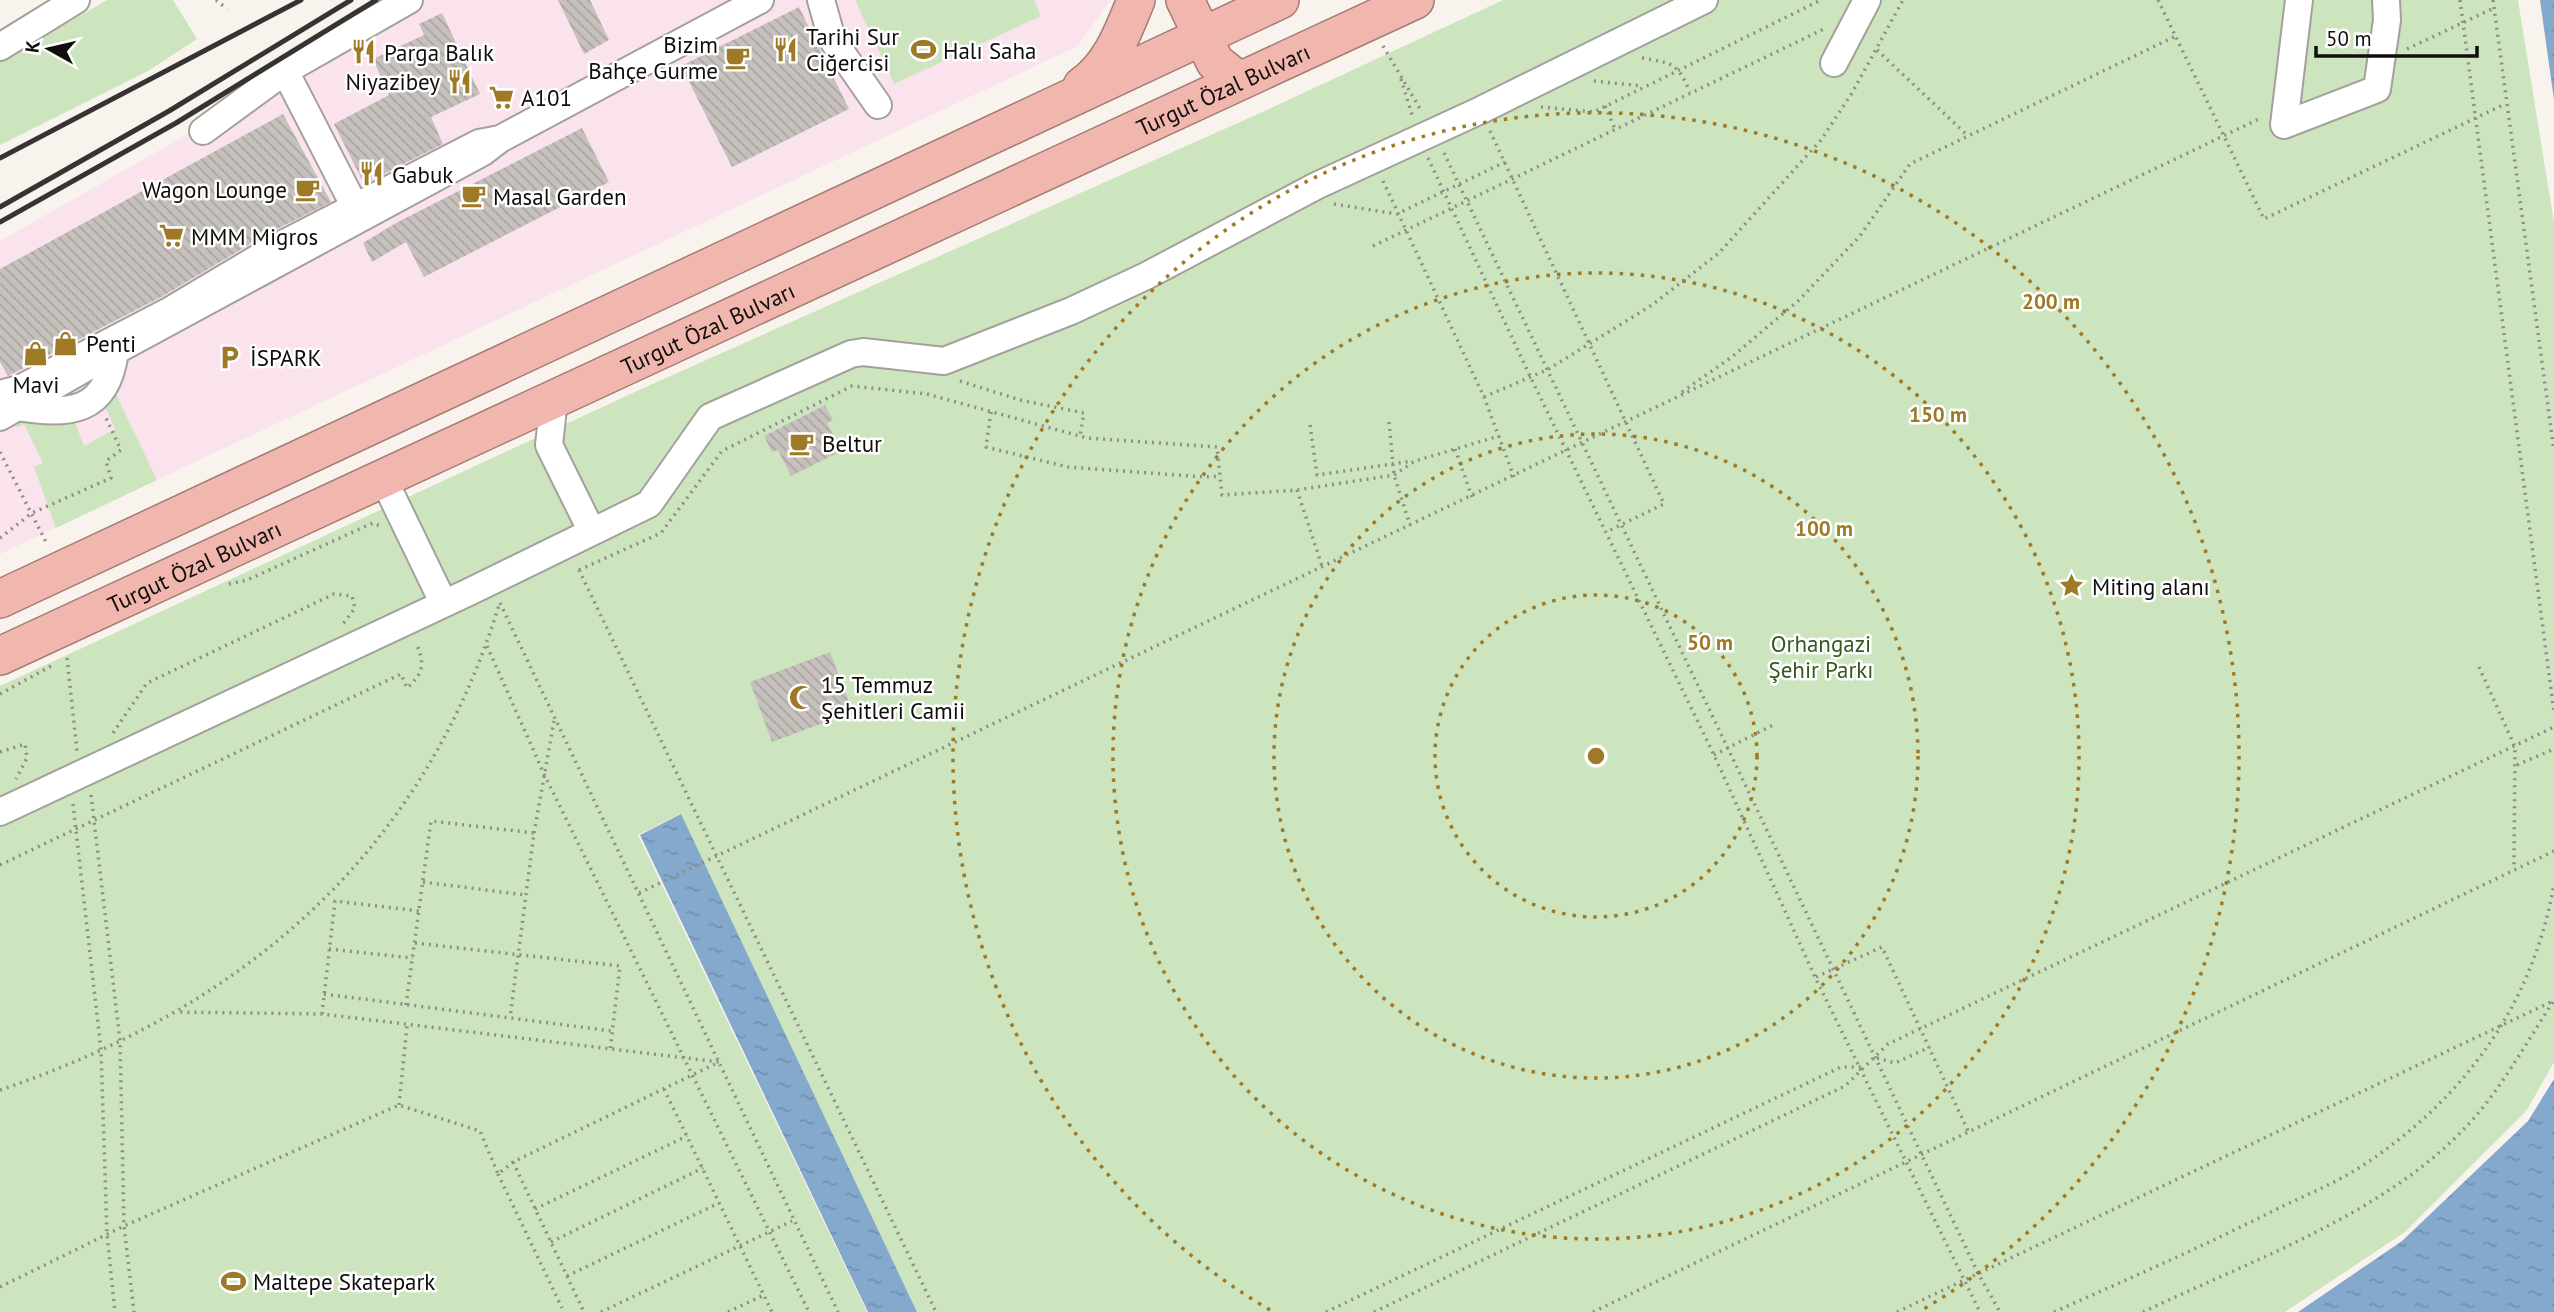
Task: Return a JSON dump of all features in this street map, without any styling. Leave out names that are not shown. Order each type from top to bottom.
[{"type":"highway","points":[[1059,103],[1098,75],[1120,40],[1136,0]]},
{"type":"highway","points":[[1185,0],[1211,21],[1214,62],[1238,80]]},
{"type":"highway","points":[[0,598],[1059,103],[1211,21],[1280,0]]},
{"type":"highway","name":"Turgut Özal Bulvarı","points":[[0,656],[981,203],[1238,80],[1370,23],[1416,0]]},
{"type":"street","points":[[0,47],[76,0]]},
{"type":"street","points":[[203,131],[285,71],[409,0]]},
{"type":"street","points":[[5,406],[115,351],[323,231],[483,152],[500,139],[760,0]]},
{"type":"street","points":[[821,0],[832,39],[878,104]]},
{"type":"street","points":[[0,812],[649,504],[710,417],[851,354],[863,352],[944,362],[1071,311],[1158,269],[1315,186],[1481,110],[1704,0]]},
{"type":"street","points":[[1833,63],[1867,0]]},
{"type":"street","points":[[2299,0],[2284,125],[2376,89],[2387,20],[2386,0]]},
{"type":"street","points":[[285,71],[356,209]]},
{"type":"street","points":[[5,406],[19,389],[171,310],[275,248],[323,231],[356,209],[479,143],[500,139]]},
{"type":"street","points":[[5,406],[69,412],[96,395],[113,369],[115,351]]},
{"type":"street","points":[[554,399],[548,445],[591,530]]},
{"type":"street","points":[[383,478],[443,603]]},
{"type":"path","points":[[216,0],[227,9]]},
{"type":"path","points":[[1540,107],[1594,112],[1821,0]]},
{"type":"path","points":[[1484,397],[1547,370],[1652,305],[1719,253],[1821,140],[1877,50],[1903,0]]},
{"type":"path","points":[[2158,0],[2264,219],[2505,104]]},
{"type":"path","points":[[2460,0],[2554,712]]},
{"type":"path","points":[[2493,0],[2554,451]]},
{"type":"path","points":[[2380,61],[2494,8]]},
{"type":"path","points":[[1370,23],[1398,72],[1427,135],[1459,185],[1978,1273],[2000,1312]]},
{"type":"path","points":[[1373,246],[1837,23]]},
{"type":"path","points":[[1674,398],[1733,356],[1798,301],[1860,236],[1910,164],[2176,36]]},
{"type":"path","points":[[1877,50],[1968,136]]},
{"type":"path","points":[[1633,57],[1670,62],[1680,69],[1690,93]]},
{"type":"path","points":[[1398,72],[1427,135],[1451,208],[1714,755],[1815,977],[1862,1067],[1980,1312]]},
{"type":"path","points":[[1584,80],[1644,87]]},
{"type":"path","points":[[1605,106],[1615,129]]},
{"type":"path","points":[[639,892],[1514,477],[1565,448],[2286,106]]},
{"type":"path","points":[[1481,110],[1664,504],[1606,532]]},
{"type":"path","points":[[1328,203],[1397,214],[1505,162]]},
{"type":"path","points":[[1378,169],[1404,230],[1484,397],[1514,477]]},
{"type":"path","points":[[957,380],[1020,400],[1084,413],[1080,436]]},
{"type":"path","points":[[579,570],[661,533],[722,451],[852,386],[926,394],[1080,436],[1217,447],[1222,495],[1297,490],[1394,475],[1415,461]]},
{"type":"path","points":[[0,538],[32,513],[111,478],[106,461],[121,450],[96,395]]},
{"type":"path","points":[[991,412],[986,447],[1068,467],[1204,477],[1220,475]]},
{"type":"path","points":[[1389,422],[1395,461],[1394,475],[1410,525]]},
{"type":"path","points":[[1310,425],[1317,475],[1395,461],[1415,461],[1499,436]]},
{"type":"path","points":[[1455,449],[1472,497]]},
{"type":"path","points":[[0,452],[47,544]]},
{"type":"path","points":[[1297,490],[1322,566]]},
{"type":"path","points":[[223,585],[247,580],[373,523],[388,528]]},
{"type":"path","points":[[566,543],[936,1312]]},
{"type":"path","points":[[110,737],[147,683],[334,593],[352,596],[355,608],[340,628]]},
{"type":"path","points":[[0,1090],[101,1050],[210,993],[299,926],[374,845],[438,751],[487,646],[504,594]]},
{"type":"path","points":[[500,603],[639,892],[792,1221],[838,1312]]},
{"type":"path","points":[[0,865],[401,674],[407,688],[422,670],[424,660],[412,633]]},
{"type":"path","points":[[487,646],[544,774],[809,1312]]},
{"type":"path","points":[[0,694],[47,671],[66,651],[78,760]]},
{"type":"path","points":[[2479,667],[2515,747],[2517,765],[2514,868]]},
{"type":"path","points":[[510,1018],[534,833],[554,719]]},
{"type":"path","points":[[1714,755],[1775,724]]},
{"type":"path","points":[[1374,1312],[1845,1086],[1888,1045],[2554,727]]},
{"type":"path","points":[[0,752],[25,744],[27,758],[14,782]]},
{"type":"path","points":[[2517,765],[2554,749]]},
{"type":"path","points":[[90,786],[120,1041],[124,1226],[134,1312]]},
{"type":"path","points":[[72,794],[101,1050],[107,1235],[115,1312]]},
{"type":"path","points":[[406,1005],[431,821],[534,833]]},
{"type":"path","points":[[1593,1312],[2554,851]]},
{"type":"path","points":[[423,882],[526,895]]},
{"type":"path","points":[[2054,1312],[2211,1242],[2360,1168],[2447,1099],[2506,1022],[2537,952],[2554,884]]},
{"type":"path","points":[[322,1014],[335,901],[419,911]]},
{"type":"path","points":[[415,943],[620,966],[610,1051]]},
{"type":"path","points":[[1815,977],[1882,947],[1969,1133]]},
{"type":"path","points":[[329,949],[412,958]]},
{"type":"path","points":[[324,994],[612,1031]]},
{"type":"path","points":[[1897,1312],[2554,1000]]},
{"type":"path","points":[[2143,1312],[2337,1220],[2383,1195],[2418,1169],[2460,1134],[2484,1106],[2554,1000]]},
{"type":"path","points":[[174,1012],[322,1014],[610,1051],[719,1062]]},
{"type":"path","points":[[399,1105],[407,1026]]},
{"type":"path","points":[[1877,1058],[1895,1063],[1930,1046]]},
{"type":"path","points":[[498,1174],[513,1162],[719,1062]]},
{"type":"path","points":[[1326,1312],[1841,1067],[1862,1067]]},
{"type":"path","points":[[664,1089],[772,1312]]},
{"type":"path","points":[[0,1286],[124,1226],[399,1105],[480,1131],[562,1308]]},
{"type":"path","points":[[535,1209],[687,1136]]},
{"type":"path","points":[[513,1162],[584,1312]]},
{"type":"path","points":[[551,1242],[703,1168]]},
{"type":"path","points":[[567,1276],[719,1203]]},
{"type":"path","points":[[601,1312],[792,1221]]},
{"type":"path","points":[[728,1312],[764,1295]]},
{"type":"shaded area","points":[[423,0],[1110,0],[1078,46],[0,554],[0,241]]},
{"type":"green space","points":[[107,0],[173,0],[197,39],[148,71],[0,145],[0,62]]},
{"type":"green space","name":"Halı Saha","points":[[855,0],[1034,0],[1041,16],[894,84]]},
{"type":"green space","name":"Orhangazi Şehir Parkı","points":[[1503,0],[2518,0],[2554,223],[2554,1062],[2527,1110],[2405,1232],[2285,1312],[917,1312],[680,814],[638,835],[867,1312],[0,1312],[0,686],[650,385],[1258,114]]},
{"type":"green space","points":[[112,386],[157,480],[56,528],[34,467],[43,463],[24,424],[17,428],[13,414],[73,417],[84,446],[115,429],[102,400]]},
{"type":"water","points":[[2540,0],[2554,0],[2554,100]]},
{"type":"water","points":[[681,814],[917,1312],[868,1312],[640,835]]},
{"type":"water","points":[[2554,1079],[2554,1312],[2298,1312],[2402,1241],[2528,1121]]},
{"type":"building","points":[[558,0],[590,0],[609,40],[584,54]]},
{"type":"building","points":[[799,7],[849,109],[732,167],[681,66]]},
{"type":"building","points":[[442,13],[480,94],[431,117],[443,144],[364,184],[334,124],[389,95],[373,59],[424,35],[419,24]]},
{"type":"building","name":"MMM Migros","points":[[283,114],[331,202],[267,234],[163,296],[8,376],[0,362],[0,269]]},
{"type":"building","points":[[582,128],[609,182],[424,277],[406,242],[372,262],[363,243],[396,223]]},
{"type":"building","name":"Beltur","points":[[825,405],[833,420],[827,423],[841,451],[791,476],[778,450],[772,452],[764,436]]},
{"type":"building","name":"15 Temmuz Şehitleri Camii","points":[[830,652],[853,712],[772,742],[750,682]]},
{"type":"railway","points":[[0,158],[301,0]]},
{"type":"railway","points":[[0,207],[169,111],[351,0]]},
{"type":"railway","points":[[0,222],[176,123],[376,0]]},
{"type":"place","name":"Tarihi Sur Ciğercisi","points":[[786,49]]},
{"type":"place","name":"Halı Saha","points":[[923,50]]},
{"type":"place","name":"Parga Balık","points":[[364,52]]},
{"type":"place","name":"Bizim Bahçe Gurme","points":[[738,57]]},
{"type":"place","name":"Niyazibey","points":[[460,81]]},
{"type":"place","name":"A101","points":[[501,97]]},
{"type":"place","name":"Gabuk","points":[[372,174]]},
{"type":"place","name":"Wagon Lounge","points":[[307,189]]},
{"type":"place","name":"Masal Garden","points":[[473,196]]},
{"type":"place","name":"MMM Migros","points":[[171,236]]},
{"type":"place","name":"Penti","points":[[66,343]]},
{"type":"place","name":"Mavi","points":[[36,354]]},
{"type":"place","name":"İSPARK","points":[[230,357]]},
{"type":"place","name":"Beltur","points":[[802,443]]},
{"type":"place","name":"Miting alanı","points":[[2072,586]]},
{"type":"place","name":"15 Temmuz Şehitleri Camii","points":[[801,697]]},
{"type":"place","name":"Maltepe Skatepark","points":[[233,1281]]}]
